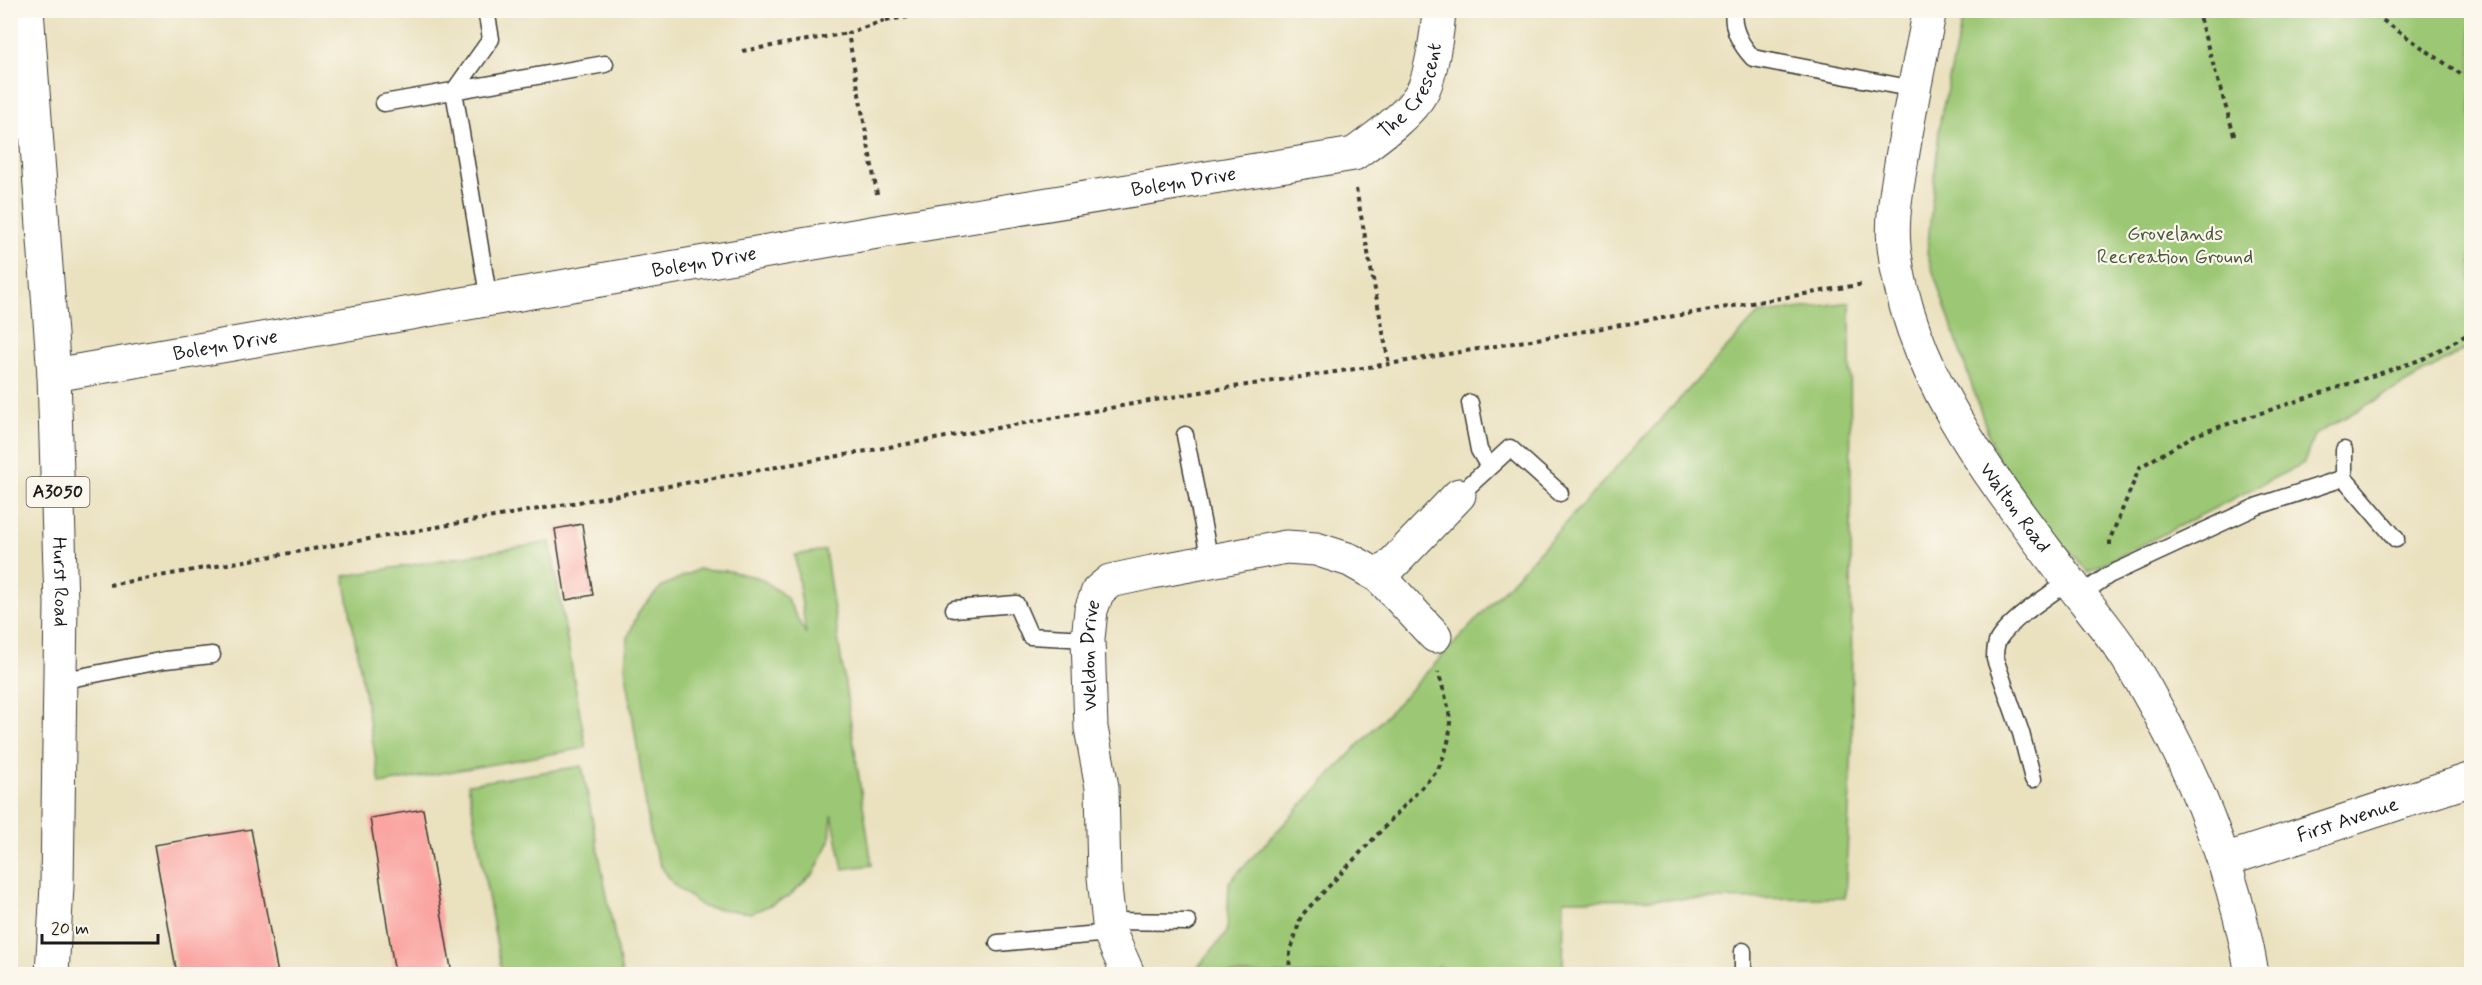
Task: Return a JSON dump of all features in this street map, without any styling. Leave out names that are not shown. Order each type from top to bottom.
[{"type":"street","name":"Hurst Road","points":[[27,10],[54,375],[61,603],[57,886],[52,975]]},
{"type":"street","name":"The Crescent","points":[[1347,155],[1391,127],[1422,92],[1437,34],[1439,10]]},
{"type":"street","name":"Walton Road","points":[[1930,10],[1896,194],[1894,243],[1899,278],[1935,382],[1962,431],[1995,483],[2127,658],[2170,735],[2197,790],[2225,860],[2244,924],[2252,975]]},
{"type":"street","name":"Boleyn Drive","points":[[54,375],[883,231],[1347,155]]},
{"type":"street","points":[[1380,577],[1460,495]]},
{"type":"street","name":"Weldon Drive","points":[[1128,975],[1109,927],[1104,877],[1102,788],[1091,728],[1088,639],[1091,610],[1098,591],[1110,581],[1210,561],[1286,548],[1316,549],[1350,560],[1380,577],[1435,636]]},
{"type":"street","name":"First Avenue","points":[[2225,860],[2472,779]]},
{"type":"lane","points":[[486,10],[491,39],[454,91],[489,301]]},
{"type":"lane","points":[[1734,10],[1732,19],[1740,43],[1753,58],[1914,89]]},
{"type":"lane","points":[[384,103],[605,64]]},
{"type":"lane","points":[[1470,403],[1479,450],[1489,467]]},
{"type":"lane","points":[[1185,435],[1210,561]]},
{"type":"lane","points":[[1460,495],[1510,448],[1560,493]]},
{"type":"lane","points":[[2344,450],[2344,478],[2396,540]]},
{"type":"lane","points":[[2033,779],[2021,733],[1995,659],[1998,640],[2010,627],[2034,606],[2109,575],[2258,506],[2344,478]]},
{"type":"lane","points":[[954,609],[1016,604],[1030,636],[1088,639]]},
{"type":"lane","points":[[60,681],[165,660],[212,655]]},
{"type":"lane","points":[[998,943],[1109,927],[1188,921]]},
{"type":"lane","points":[[1743,951],[1743,975]]},
{"type":"path","points":[[884,10],[886,20]]},
{"type":"path","points":[[742,51],[848,33],[886,20],[962,10]]},
{"type":"path","points":[[2197,10],[2235,138]]},
{"type":"path","points":[[2368,10],[2472,82]]},
{"type":"path","points":[[848,33],[883,231]]},
{"type":"path","points":[[1347,155],[1355,181],[1389,364]]},
{"type":"path","points":[[109,585],[1194,393],[1389,364],[1899,278]]},
{"type":"path","points":[[2109,575],[2110,539],[2140,467],[2195,435],[2423,358],[2472,332]]},
{"type":"path","points":[[1289,975],[1290,953],[1301,916],[1437,771],[1448,749],[1452,716],[1434,658],[1435,636]]},
{"type":"green space","name":"Grovelands Recreation Ground","points":[[1964,11],[2471,11],[2471,346],[2314,435],[2304,463],[2088,572],[2004,480],[1927,254],[1940,121]]},
{"type":"green space","points":[[1850,302],[1852,745],[1845,898],[1564,900],[1563,974],[1448,974],[1440,965],[1423,974],[1192,974],[1227,932],[1229,882],[1464,633],[1758,314]]},
{"type":"green space","points":[[550,542],[586,748],[380,784],[344,576]]},
{"type":"green space","points":[[825,550],[872,865],[843,869],[832,815],[830,841],[814,873],[788,897],[752,913],[703,907],[674,885],[660,865],[651,839],[625,666],[628,637],[639,611],[662,586],[699,569],[729,571],[760,578],[786,597],[806,634],[795,555]]},
{"type":"green space","points":[[582,766],[622,974],[502,974],[468,784]]},
{"type":"building","points":[[582,524],[593,595],[566,600],[555,529]]},
{"type":"building","points":[[423,809],[452,974],[395,974],[370,818]]},
{"type":"building","points":[[251,829],[278,974],[177,974],[154,845]]}]
